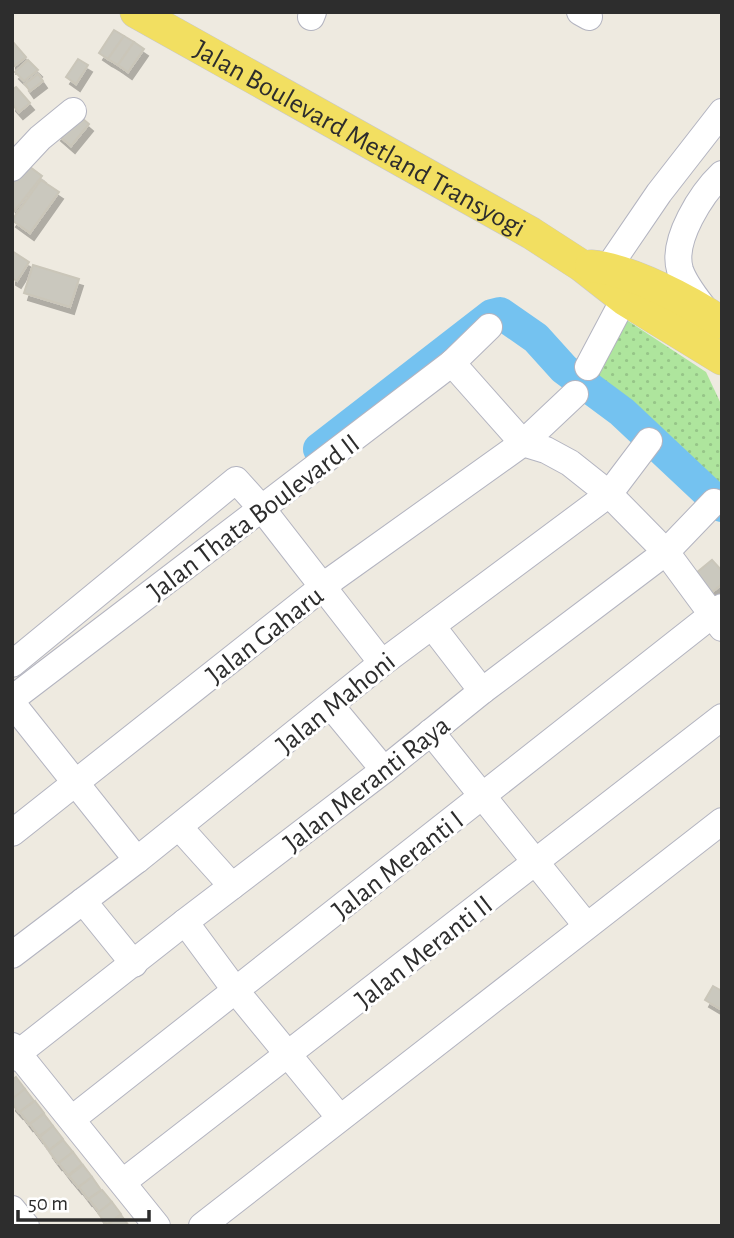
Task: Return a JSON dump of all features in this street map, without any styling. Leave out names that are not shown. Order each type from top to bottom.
[{"type":"main road","name":"Jalan Boulevard Metland Transyogi","points":[[136,12],[596,271]]},
{"type":"main road","points":[[596,271],[624,299],[722,359]]},
{"type":"main road","points":[[596,271],[714,317]]},
{"type":"street","points":[[12,168],[40,138],[73,111]]},
{"type":"street","points":[[596,271],[722,112]]},
{"type":"street","points":[[714,317],[679,269],[680,243],[684,230],[711,184],[722,174]]},
{"type":"street","points":[[588,366],[624,299]]},
{"type":"street","name":"Jalan Thata Boulevard II","points":[[12,664],[250,495],[452,363],[489,327]]},
{"type":"street","points":[[452,363],[523,443],[547,450],[609,494],[666,552],[719,617]]},
{"type":"street","name":"Jalan Gaharu","points":[[12,832],[322,589],[435,504],[523,443],[575,394]]},
{"type":"street","name":"Jalan Mahoni","points":[[12,955],[179,827],[382,663],[609,494],[649,441]]},
{"type":"street","points":[[250,495],[382,663]]},
{"type":"street","name":"Jalan Thata Boulevard II","points":[[12,701],[250,495]]},
{"type":"street","name":"Jalan Meranti Raya","points":[[14,1052],[134,964],[482,691],[666,552],[714,502]]},
{"type":"street","name":"Jalan Meranti I","points":[[72,1119],[482,798],[719,617]]},
{"type":"street","points":[[432,626],[482,691]]},
{"type":"street","points":[[12,701],[74,784],[137,860]]},
{"type":"street","points":[[331,706],[384,770]]},
{"type":"street","name":"Jalan Meranti II","points":[[123,1182],[722,717]]},
{"type":"street","points":[[431,733],[586,925]]},
{"type":"street","points":[[202,1226],[722,821]]},
{"type":"street","points":[[179,827],[232,886]]},
{"type":"street","points":[[83,901],[134,964]]},
{"type":"street","points":[[185,922],[236,991],[340,1118]]},
{"type":"street","points":[[14,1052],[72,1119],[157,1226]]},
{"type":"street","points":[[12,1209],[26,1226]]},
{"type":"green space","points":[[622,317],[706,372],[722,406],[722,504],[585,380]]},
{"type":"building","points":[[114,30],[124,36],[108,59],[99,53]]},
{"type":"building","points":[[124,36],[134,42],[118,65],[108,59]]},
{"type":"building","points":[[12,41],[26,57],[13,67],[12,67]]},
{"type":"building","points":[[134,42],[144,49],[128,72],[118,65]]},
{"type":"building","points":[[78,59],[88,65],[76,84],[66,77]]},
{"type":"building","points":[[28,60],[38,70],[24,81],[15,72]]},
{"type":"building","points":[[38,74],[43,81],[30,91],[25,84]]},
{"type":"building","points":[[16,87],[30,103],[19,112],[12,104],[12,90]]},
{"type":"building","points":[[75,112],[89,124],[71,146],[57,134]]},
{"type":"building","points":[[22,161],[42,176],[12,214],[12,173]]},
{"type":"building","points":[[41,180],[59,192],[30,233],[12,220]]},
{"type":"building","points":[[12,251],[29,262],[17,281],[12,278]]},
{"type":"building","points":[[33,265],[79,279],[70,307],[24,293]]},
{"type":"building","points":[[712,560],[722,571],[722,584],[711,593],[695,574]]},
{"type":"building","points":[[713,986],[722,991],[722,1010],[705,1000]]},
{"type":"building","points":[[16,1077],[25,1089],[12,1099],[12,1080]]},
{"type":"building","points":[[25,1089],[34,1101],[19,1112],[12,1104],[12,1099]]},
{"type":"building","points":[[35,1101],[44,1113],[29,1124],[20,1112]]},
{"type":"building","points":[[44,1114],[53,1126],[39,1136],[30,1124]]},
{"type":"building","points":[[53,1126],[63,1139],[49,1150],[40,1137]]},
{"type":"building","points":[[63,1140],[73,1152],[58,1163],[49,1151]]},
{"type":"building","points":[[73,1152],[82,1164],[68,1175],[59,1163]]},
{"type":"building","points":[[83,1165],[92,1177],[78,1187],[69,1176]]},
{"type":"building","points":[[92,1177],[101,1190],[88,1199],[79,1187]]},
{"type":"building","points":[[102,1190],[112,1202],[99,1212],[89,1199]]},
{"type":"building","points":[[112,1202],[121,1214],[107,1225],[98,1213]]},
{"type":"building","points":[[121,1215],[129,1226],[107,1226],[107,1225]]},
{"type":"waterway","points":[[319,449],[492,315],[500,313],[536,338],[564,369],[622,412],[722,506]]}]
